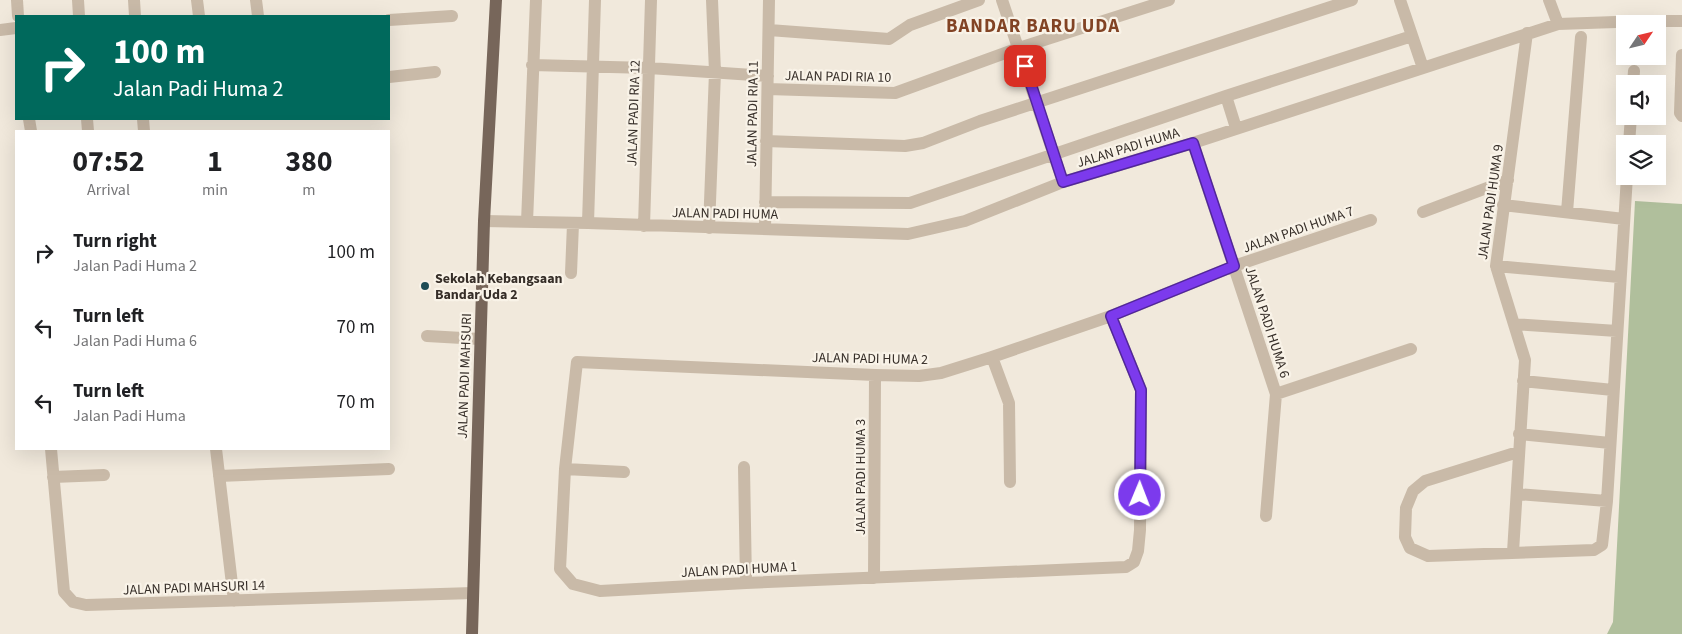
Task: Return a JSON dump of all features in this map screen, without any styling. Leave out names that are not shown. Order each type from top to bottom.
[{"type":"main road","name":"JALAN PADI MAHSURI","points":[[472,634],[484,221],[496,0]]},
{"type":"street","points":[[17,0],[18,15]]},
{"type":"street","points":[[78,0],[79,15]]},
{"type":"street","points":[[134,0],[135,15]]},
{"type":"street","points":[[197,0],[199,15]]},
{"type":"street","points":[[256,0],[258,15]]},
{"type":"street","points":[[527,222],[536,0]]},
{"type":"street","points":[[588,223],[595,0]]},
{"type":"street","name":"JALAN PADI RIA 12","points":[[644,226],[651,0]]},
{"type":"street","points":[[709,228],[715,72],[712,0]]},
{"type":"street","name":"JALAN PADI RIA 11","points":[[765,229],[768,0]]},
{"type":"street","points":[[769,30],[889,39],[910,25],[979,0]]},
{"type":"street","points":[[1002,0],[1063,182]]},
{"type":"street","name":"JALAN PADI RIA 10","points":[[768,89],[895,93],[1019,48],[1169,0]]},
{"type":"street","points":[[766,141],[905,146],[923,143],[1036,102],[1352,0]]},
{"type":"street","points":[[1400,0],[1423,68]]},
{"type":"street","points":[[1549,0],[1558,24]]},
{"type":"street","points":[[1558,24],[1560,0]]},
{"type":"street","points":[[390,20],[452,16]]},
{"type":"street","name":"JALAN PADI HUMA","points":[[484,221],[908,234],[965,221],[1063,182],[1193,143],[1558,24],[1645,20],[1682,21]]},
{"type":"street","points":[[0,30],[15,28]]},
{"type":"street","name":"JALAN PADI HUMA 9","points":[[1513,552],[1525,360],[1496,266],[1527,33]]},
{"type":"street","name":"JALAN PADI HUMA","points":[[766,202],[910,203],[1226,96],[1412,36]]},
{"type":"street","points":[[1567,212],[1581,38]]},
{"type":"street","points":[[1682,55],[1680,113],[1682,116]]},
{"type":"street","points":[[532,65],[650,68],[768,76]]},
{"type":"street","points":[[390,77],[435,72]]},
{"type":"street","points":[[1226,96],[1236,128]]},
{"type":"street","name":"JALAN PADI HUMA 6","points":[[1193,143],[1276,394],[1266,516]]},
{"type":"street","points":[[1423,212],[1508,180]]},
{"type":"street","points":[[1518,452],[1425,481],[1413,490],[1406,508],[1405,537],[1410,548],[1428,556],[1597,549],[1602,545],[1607,501],[1626,185]]},
{"type":"street","points":[[1503,205],[1624,219]]},
{"type":"street","name":"JALAN PADI HUMA 7","points":[[1234,266],[1371,220]]},
{"type":"street","points":[[571,273],[573,224]]},
{"type":"street","name":"JALAN PADI HUMA 2","points":[[577,362],[875,375],[919,376],[934,374],[992,357],[1111,316],[1234,266]]},
{"type":"street","points":[[1496,266],[1620,277]]},
{"type":"street","name":"JALAN PADI HUMA 1","points":[[577,362],[565,470],[560,569],[573,584],[600,591],[1126,567],[1134,562],[1138,551],[1140,530],[1141,390],[1111,316]]},
{"type":"street","points":[[1514,324],[1617,332]]},
{"type":"street","points":[[427,336],[480,339]]},
{"type":"street","points":[[1276,394],[1411,349]]},
{"type":"street","points":[[992,357],[1009,403],[1010,482]]},
{"type":"street","name":"JALAN PADI HUMA 3","points":[[874,578],[875,375]]},
{"type":"street","points":[[1523,381],[1613,390]]},
{"type":"street","points":[[1519,434],[1610,443]]},
{"type":"street","name":"JALAN PADI MAHSURI 14","points":[[51,450],[64,592],[73,602],[86,605],[473,593]]},
{"type":"street","points":[[216,450],[234,601]]},
{"type":"street","points":[[744,467],[746,583]]},
{"type":"street","points":[[219,476],[388,469]]},
{"type":"street","points":[[565,470],[624,472]]},
{"type":"street","points":[[53,477],[104,475]]},
{"type":"street","points":[[1517,494],[1607,501]]},
{"type":"green space","points":[[1635,201],[1682,204],[1682,634],[1607,634],[1613,622]]},
{"type":"place","name":"Sekolah Kebangsaan Bandar Uda 2","points":[[425,286]]},
{"type":"district","name":"BANDAR BARU UDA","points":[[1033,25]]},
{"type":"route","points":[[1025,66],[1063,182],[1193,143],[1234,266],[1111,316],[1141,390],[1140,495]]}]
